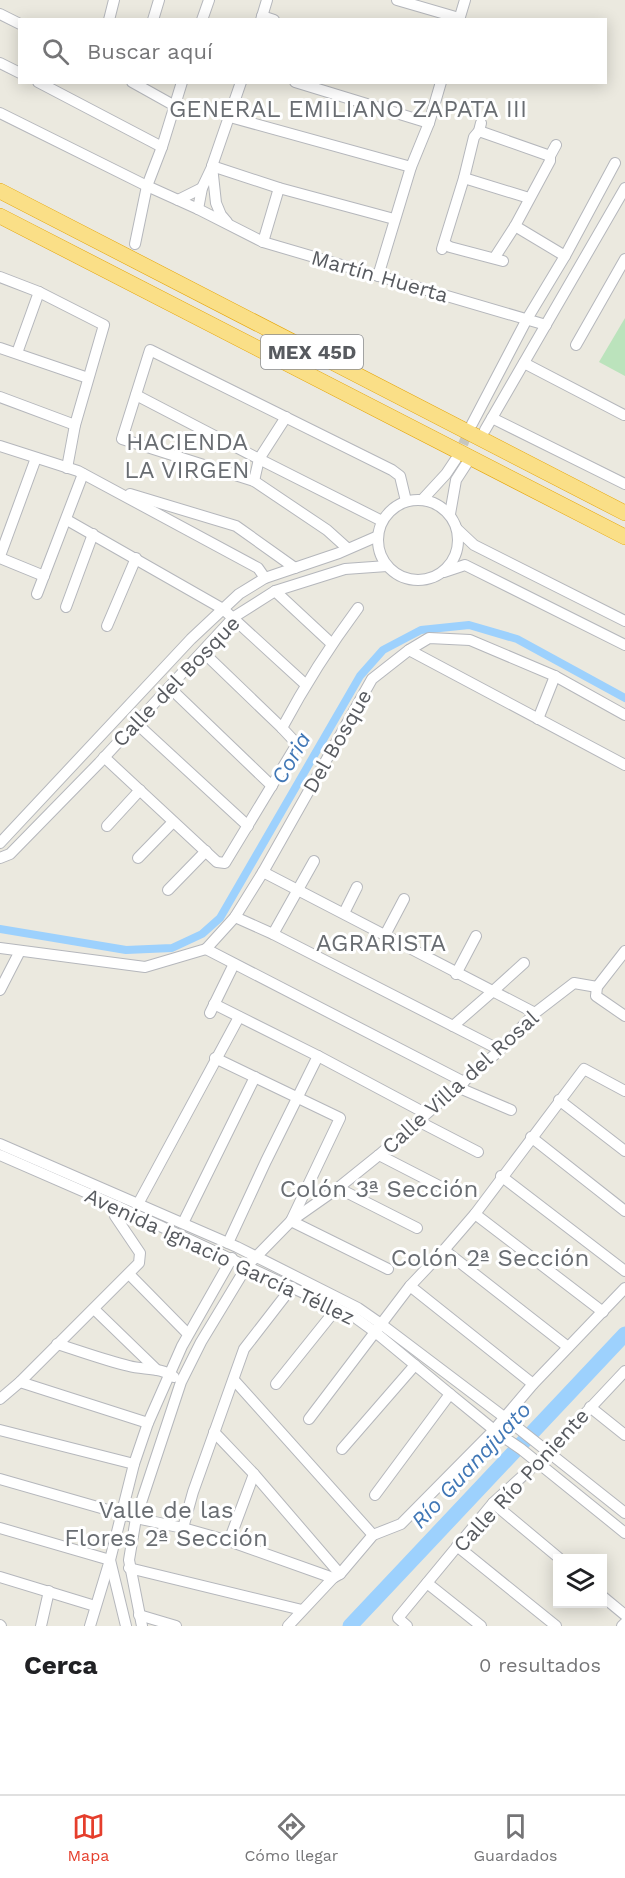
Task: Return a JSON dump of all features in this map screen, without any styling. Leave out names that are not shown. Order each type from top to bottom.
[{"type":"highway","name":"MEX 45D","points":[[0,191],[625,513]]},
{"type":"highway","name":"MEX 45D","points":[[0,216],[625,537]]},
{"type":"street","points":[[110,18],[114,0]]},
{"type":"street","points":[[154,18],[159,0]]},
{"type":"street","points":[[203,18],[209,0]]},
{"type":"street","points":[[262,18],[267,0]]},
{"type":"street","points":[[397,0],[456,18]]},
{"type":"street","points":[[459,18],[465,0]]},
{"type":"street","points":[[0,14],[18,23]]},
{"type":"street","points":[[0,63],[18,72]]},
{"type":"street","points":[[42,84],[162,147]]},
{"type":"street","points":[[135,84],[175,106]]},
{"type":"street","points":[[135,244],[147,186],[181,84]]},
{"type":"street","points":[[198,209],[202,188],[240,84]]},
{"type":"street","points":[[302,84],[429,123]]},
{"type":"street","points":[[378,276],[394,219],[411,167],[429,123],[440,84]]},
{"type":"street","points":[[0,113],[231,227]]},
{"type":"street","points":[[230,117],[411,167]]},
{"type":"street","points":[[550,156],[480,127],[474,136],[443,246],[499,259],[556,145]]},
{"type":"street","points":[[472,424],[527,318],[566,254],[615,163]]},
{"type":"street","points":[[212,166],[279,188],[394,219]]},
{"type":"street","name":"Martín Huerta","points":[[212,166],[216,202],[220,215],[231,227],[262,243],[546,325]]},
{"type":"street","points":[[464,178],[529,198]]},
{"type":"street","points":[[178,200],[202,188]]},
{"type":"street","points":[[262,243],[279,188]]},
{"type":"street","points":[[485,430],[625,188]]},
{"type":"street","points":[[516,223],[566,254]]},
{"type":"street","points":[[576,345],[625,259]]},
{"type":"street","points":[[0,277],[39,292],[104,325],[75,425],[67,468]]},
{"type":"street","points":[[17,353],[39,292]]},
{"type":"street","points":[[0,348],[88,378]]},
{"type":"street","points":[[347,548],[327,530],[254,481],[122,439],[150,350],[392,470],[400,476],[406,501]]},
{"type":"street","points":[[524,363],[624,415]]},
{"type":"street","points":[[135,395],[382,521]]},
{"type":"street","points":[[0,397],[75,425]]},
{"type":"street","points":[[254,481],[259,459],[286,417]]},
{"type":"street","points":[[492,418],[625,484]]},
{"type":"street","points":[[0,446],[83,474],[258,568],[265,578]]},
{"type":"street","points":[[36,458],[0,557],[44,576]]},
{"type":"street","points":[[422,500],[446,474],[462,461],[450,514]]},
{"type":"street","points":[[37,594],[83,474]]},
{"type":"street","points":[[107,487],[236,526],[295,568]]},
{"type":"street","points":[[625,621],[474,545],[457,528],[450,514],[438,504],[422,500],[406,501],[392,508],[382,521],[378,536],[379,552],[387,566],[399,576],[414,580],[430,579],[465,565],[625,645]]},
{"type":"street","points":[[67,520],[223,609],[305,684]]},
{"type":"street","points":[[444,572],[454,560],[459,544],[457,528]]},
{"type":"street","points":[[66,607],[93,534]]},
{"type":"street","name":"Calle del Bosque","points":[[0,843],[191,639],[240,594],[265,578],[339,553],[378,536]]},
{"type":"street","points":[[107,626],[136,558]]},
{"type":"street","name":"Calle del Bosque","points":[[0,858],[10,854],[170,688],[234,617],[275,591],[345,569],[387,566]]},
{"type":"street","points":[[275,591],[332,644]]},
{"type":"street","points":[[282,728],[305,684],[358,608]]},
{"type":"street","name":"Del Bosque","points":[[206,949],[235,917],[372,679],[409,650],[429,638],[470,640],[555,676],[625,715]]},
{"type":"street","points":[[409,650],[625,765]]},
{"type":"street","points":[[104,757],[217,862],[225,863],[297,744],[203,652]]},
{"type":"street","points":[[538,719],[555,676]]},
{"type":"street","points":[[170,688],[272,786]]},
{"type":"street","points":[[136,723],[248,826]]},
{"type":"street","points":[[106,826],[140,790]]},
{"type":"street","points":[[138,858],[173,822]]},
{"type":"street","points":[[168,890],[206,851]]},
{"type":"street","points":[[273,934],[314,861]]},
{"type":"street","points":[[262,872],[535,1013]]},
{"type":"street","points":[[344,913],[357,887]]},
{"type":"street","points":[[385,935],[404,899]]},
{"type":"street","points":[[235,917],[273,934],[500,1050]]},
{"type":"street","points":[[456,974],[476,936]]},
{"type":"street","points":[[0,948],[145,967],[206,949],[511,1110]]},
{"type":"street","points":[[0,990],[20,951]]},
{"type":"street","points":[[624,954],[597,991],[625,1016]]},
{"type":"street","points":[[234,963],[212,1008],[239,1017],[318,1056],[478,1152]]},
{"type":"street","points":[[453,1026],[524,963]]},
{"type":"street","name":"Calle Villa del Rosal","points":[[140,1620],[129,1568],[129,1550],[136,1518],[181,1382],[201,1342],[247,1266],[291,1221],[338,1188],[379,1155],[500,1050],[535,1013],[574,982],[597,991]]},
{"type":"street","points":[[138,1203],[239,1017]]},
{"type":"street","points":[[228,1243],[318,1056]]},
{"type":"street","points":[[215,1058],[340,1118],[291,1221],[388,1269]]},
{"type":"street","points":[[309,1419],[410,1286],[474,1214],[584,1069],[625,1090]]},
{"type":"street","points":[[183,1223],[255,1077]]},
{"type":"street","points":[[559,1100],[625,1150]]},
{"type":"street","points":[[531,1137],[625,1211]]},
{"type":"street","name":"Avenida Ignacio García Téllez","points":[[0,1144],[27,1161],[117,1206],[378,1328],[507,1419],[625,1513]]},
{"type":"street","name":"Avenida Ignacio García Téllez","points":[[0,1155],[27,1161],[138,1203],[228,1243],[358,1308],[414,1365],[625,1533]]},
{"type":"street","points":[[379,1155],[449,1191]]},
{"type":"street","points":[[501,1176],[625,1271]]},
{"type":"street","points":[[338,1188],[417,1228]]},
{"type":"street","points":[[1,1397],[20,1382],[139,1263],[140,1253],[115,1216],[117,1206]]},
{"type":"street","points":[[474,1214],[603,1312]]},
{"type":"street","points":[[444,1250],[568,1347]]},
{"type":"street","points":[[90,1626],[123,1514],[134,1464],[148,1423],[188,1334],[232,1258]]},
{"type":"street","points":[[129,1274],[188,1334]]},
{"type":"street","points":[[410,1286],[533,1384]]},
{"type":"street","points":[[183,1528],[193,1492],[244,1349],[292,1287]]},
{"type":"street","points":[[288,1626],[373,1535],[401,1524],[496,1432],[533,1384],[625,1288]]},
{"type":"street","points":[[276,1384],[337,1308]]},
{"type":"street","points":[[94,1310],[157,1370]]},
{"type":"street","points":[[57,1344],[131,1367],[170,1373],[181,1382]]},
{"type":"street","points":[[342,1449],[414,1365]]},
{"type":"street","name":"Calle Río Poniente","points":[[407,1626],[398,1618],[493,1503],[625,1371]]},
{"type":"street","points":[[234,1380],[373,1535]]},
{"type":"street","points":[[20,1382],[148,1423]]},
{"type":"street","points":[[375,1495],[450,1394]]},
{"type":"street","points":[[590,1407],[625,1435]]},
{"type":"street","points":[[0,1430],[134,1464]]},
{"type":"street","points":[[214,1432],[254,1474],[336,1576]]},
{"type":"street","points":[[229,1541],[254,1474]]},
{"type":"street","points":[[0,1479],[136,1518],[229,1541],[336,1576]]},
{"type":"street","points":[[493,1503],[554,1554]]},
{"type":"street","points":[[0,1528],[110,1560]]},
{"type":"street","points":[[457,1546],[556,1626]]},
{"type":"street","points":[[110,1560],[126,1626]]},
{"type":"street","points":[[129,1568],[302,1610]]},
{"type":"street","points":[[0,1577],[95,1606]]},
{"type":"street","points":[[427,1583],[481,1626]]},
{"type":"street","points":[[41,1626],[49,1591]]},
{"type":"street","points":[[607,1599],[625,1615]]},
{"type":"street","points":[[140,1620],[176,1626]]},
{"type":"green space","points":[[625,318],[625,376],[599,362]]},
{"type":"waterway","name":"Coria","points":[[0,929],[126,950],[172,948],[202,934],[220,918],[360,676],[383,650],[421,630],[469,625],[517,639],[625,698]]},
{"type":"waterway","name":"Río Guanajuato","points":[[350,1626],[625,1334]]},
{"type":"tunnel","points":[[457,458],[471,426]]},
{"type":"district","name":"GENERAL EMILIANO ZAPATA III","points":[[348,109]]},
{"type":"district","name":"HACIENDA LA VIRGEN","points":[[187,456]]},
{"type":"district","name":"AGRARISTA","points":[[381,943]]},
{"type":"district","name":"Colón 3ª Sección","points":[[379,1189]]},
{"type":"district","name":"Colón 2ª Sección","points":[[490,1258]]},
{"type":"district","name":"Valle de las Flores 2ª Sección","points":[[166,1524]]}]
